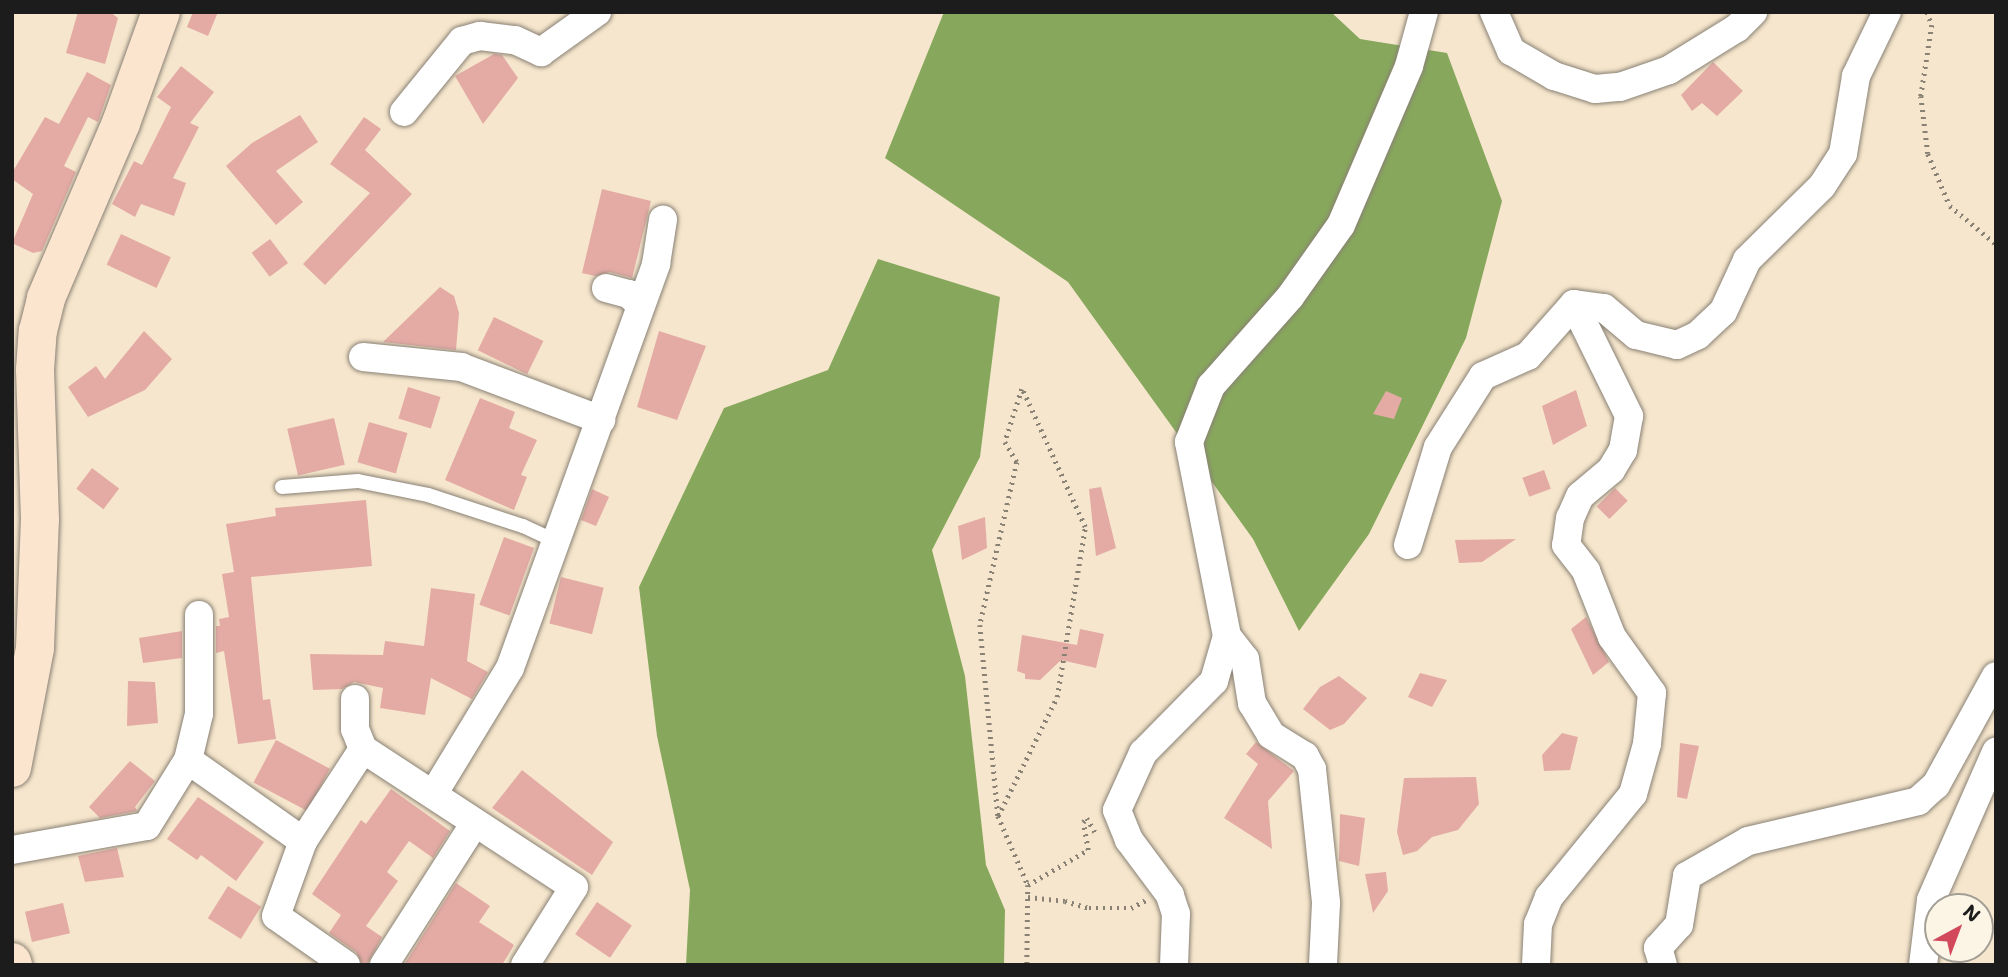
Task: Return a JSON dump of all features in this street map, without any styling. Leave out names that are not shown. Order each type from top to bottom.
[{"type":"main road","points":[[12,768],[35,648],[40,520],[35,370],[38,331],[46,298],[111,147],[161,12]]},
{"type":"street","points":[[404,113],[462,41],[480,36],[515,40],[541,52],[597,12]]},
{"type":"street","points":[[1322,965],[1326,903],[1312,769],[1305,756],[1271,735],[1252,703],[1245,659],[1227,636],[1189,442],[1211,386],[1290,297],[1341,225],[1409,66],[1424,12]]},
{"type":"street","points":[[1494,12],[1511,51],[1555,76],[1595,89],[1620,88],[1669,70],[1737,28],[1753,12]]},
{"type":"street","points":[[1574,304],[1604,308],[1636,335],[1677,345],[1698,335],[1723,312],[1747,260],[1822,186],[1843,154],[1856,76],[1887,12]]},
{"type":"street","points":[[434,793],[510,668],[553,559],[571,495],[601,420],[639,303],[656,264],[663,220]]},
{"type":"street","points":[[606,288],[629,294],[639,303]]},
{"type":"street","points":[[1408,545],[1438,447],[1483,376],[1528,356],[1574,304]]},
{"type":"street","points":[[1536,965],[1538,923],[1549,897],[1633,794],[1647,744],[1652,694],[1612,637],[1586,571],[1566,545],[1570,518],[1580,496],[1611,470],[1623,450],[1629,416],[1574,304]]},
{"type":"street","points":[[363,357],[461,367],[601,420]]},
{"type":"street","points":[[12,850],[147,826],[188,760],[199,714],[198,615]]},
{"type":"street","points":[[1174,965],[1176,914],[1167,888],[1129,840],[1117,810],[1143,754],[1214,681],[1227,636]]},
{"type":"street","points":[[1663,965],[1658,948],[1679,925],[1687,876],[1748,841],[1918,801],[1937,785],[1996,676]]},
{"type":"street","points":[[355,699],[355,729],[363,749],[574,887],[525,965]]},
{"type":"street","points":[[346,965],[276,916],[303,841],[363,749]]},
{"type":"street","points":[[1923,965],[1931,900],[1996,752]]},
{"type":"street","points":[[188,760],[303,841]]},
{"type":"street","points":[[384,965],[474,824]]},
{"type":"lane","points":[[282,487],[358,481],[428,495],[551,538],[553,559]]},
{"type":"path","points":[[1927,12],[1932,25],[1921,96],[1928,154],[1950,206],[1996,244]]},
{"type":"path","points":[[998,816],[1057,697],[1085,527],[1022,389],[1005,442],[1017,462],[980,625],[998,816],[1028,885],[1027,965]]},
{"type":"path","points":[[1028,885],[1088,850],[1083,822],[1087,818],[1104,846],[1129,840]]},
{"type":"path","points":[[1028,897],[1089,908],[1131,908],[1167,888]]},
{"type":"green space","points":[[944,12],[1331,12],[1360,39],[1447,53],[1502,201],[1466,338],[1369,534],[1299,631],[1253,539],[1068,282],[885,158]]},
{"type":"green space","points":[[878,259],[1000,297],[980,457],[932,550],[965,676],[986,865],[1005,910],[1004,965],[686,965],[690,890],[657,736],[639,587],[724,408],[828,370]]},
{"type":"building","points":[[78,12],[110,12],[118,18],[105,64],[66,53]]},
{"type":"building","points":[[193,12],[218,12],[208,36],[187,27]]},
{"type":"building","points":[[494,54],[502,55],[518,78],[483,124],[455,76]]},
{"type":"building","points":[[1713,62],[1743,91],[1717,116],[1702,103],[1692,111],[1681,95]]},
{"type":"building","points":[[181,66],[214,92],[190,123],[199,127],[173,178],[186,183],[174,216],[141,204],[135,217],[112,204],[134,161],[142,165],[171,107],[157,97]]},
{"type":"building","points":[[87,72],[111,85],[98,122],[88,117],[64,166],[76,172],[42,251],[33,253],[12,243],[33,194],[12,179],[12,173],[45,117],[59,124]]},
{"type":"building","points":[[300,115],[318,142],[276,171],[303,202],[276,225],[226,166],[252,143]]},
{"type":"building","points":[[364,117],[381,129],[365,150],[412,194],[325,285],[303,264],[370,193],[330,164]]},
{"type":"building","points":[[602,189],[651,201],[632,278],[610,272],[595,276],[582,273]]},
{"type":"building","points":[[121,234],[171,257],[156,288],[107,265]]},
{"type":"building","points":[[270,239],[288,263],[270,277],[252,253]]},
{"type":"building","points":[[440,287],[454,296],[459,313],[456,350],[383,342]]},
{"type":"building","points":[[494,317],[543,341],[527,374],[478,350]]},
{"type":"building","points":[[144,331],[172,359],[145,390],[88,417],[68,387],[96,366],[105,379]]},
{"type":"building","points":[[659,331],[706,346],[677,420],[637,407]]},
{"type":"building","points":[[408,387],[441,397],[431,428],[398,419]]},
{"type":"building","points":[[1576,390],[1587,426],[1553,445],[1542,406]]},
{"type":"building","points":[[1386,391],[1402,398],[1394,419],[1373,414]]},
{"type":"building","points":[[480,398],[515,412],[509,428],[537,440],[521,475],[527,477],[514,510],[445,480]]},
{"type":"building","points":[[334,418],[345,465],[298,476],[287,429]]},
{"type":"building","points":[[369,422],[407,433],[396,473],[357,462]]},
{"type":"building","points":[[92,468],[119,488],[104,509],[76,489]]},
{"type":"building","points":[[1544,470],[1551,489],[1529,497],[1522,478]]},
{"type":"building","points":[[1101,487],[1116,548],[1096,556],[1089,489]]},
{"type":"building","points":[[1615,488],[1628,501],[1609,519],[1597,506]]},
{"type":"building","points":[[592,489],[609,497],[596,526],[581,520]]},
{"type":"building","points":[[366,500],[372,566],[251,577],[263,700],[270,699],[276,739],[238,744],[224,651],[216,653],[216,626],[220,626],[219,619],[229,617],[222,574],[234,572],[226,524],[276,516],[275,508]]},
{"type":"building","points":[[985,517],[987,548],[962,560],[958,526]]},
{"type":"building","points":[[504,537],[534,548],[509,616],[479,605]]},
{"type":"building","points":[[1516,539],[1482,562],[1459,563],[1455,540]]},
{"type":"building","points":[[561,577],[604,588],[592,634],[549,624]]},
{"type":"building","points":[[431,588],[475,594],[467,661],[488,672],[472,699],[431,678],[425,715],[380,708],[383,688],[354,682],[342,689],[313,690],[310,654],[383,655],[385,641],[424,646]]},
{"type":"building","points":[[1586,617],[1609,662],[1593,675],[1571,629]]},
{"type":"building","points":[[1080,629],[1104,634],[1096,668],[1061,660],[1040,680],[1025,679],[1025,674],[1017,671],[1022,635],[1077,645]]},
{"type":"building","points":[[182,631],[182,658],[143,663],[139,638]]},
{"type":"building","points":[[1420,673],[1447,680],[1432,707],[1408,697]]},
{"type":"building","points":[[1339,676],[1367,698],[1344,724],[1330,730],[1303,709],[1320,687]]},
{"type":"building","points":[[128,681],[155,682],[158,723],[127,726]]},
{"type":"building","points":[[1562,733],[1578,737],[1570,770],[1544,771],[1542,755]]},
{"type":"building","points":[[276,740],[330,769],[307,811],[253,782]]},
{"type":"building","points":[[1256,742],[1294,771],[1268,801],[1272,849],[1224,818],[1258,764],[1246,754]]},
{"type":"building","points":[[1680,743],[1699,746],[1687,799],[1677,797]]},
{"type":"building","points":[[130,761],[155,781],[135,807],[137,811],[100,818],[89,807]]},
{"type":"building","points":[[522,770],[613,842],[592,875],[492,808]]},
{"type":"building","points":[[1476,777],[1479,804],[1458,830],[1432,837],[1417,851],[1403,855],[1397,832],[1404,778]]},
{"type":"building","points":[[391,789],[450,831],[433,858],[409,841],[387,872],[398,881],[366,926],[382,937],[367,965],[362,965],[356,952],[329,933],[341,915],[312,894],[361,820],[366,824]]},
{"type":"building","points":[[198,797],[264,842],[236,881],[201,855],[197,860],[167,839]]},
{"type":"building","points":[[1340,814],[1365,818],[1359,866],[1339,861]]},
{"type":"building","points":[[117,848],[124,877],[85,882],[78,856]]},
{"type":"building","points":[[1386,872],[1388,891],[1373,913],[1365,874]]},
{"type":"building","points":[[456,883],[490,906],[479,922],[514,945],[502,965],[404,965]]},
{"type":"building","points":[[228,886],[261,907],[241,939],[208,918]]},
{"type":"building","points":[[597,902],[632,925],[610,958],[575,934]]},
{"type":"building","points":[[63,903],[70,933],[32,942],[25,912]]}]
